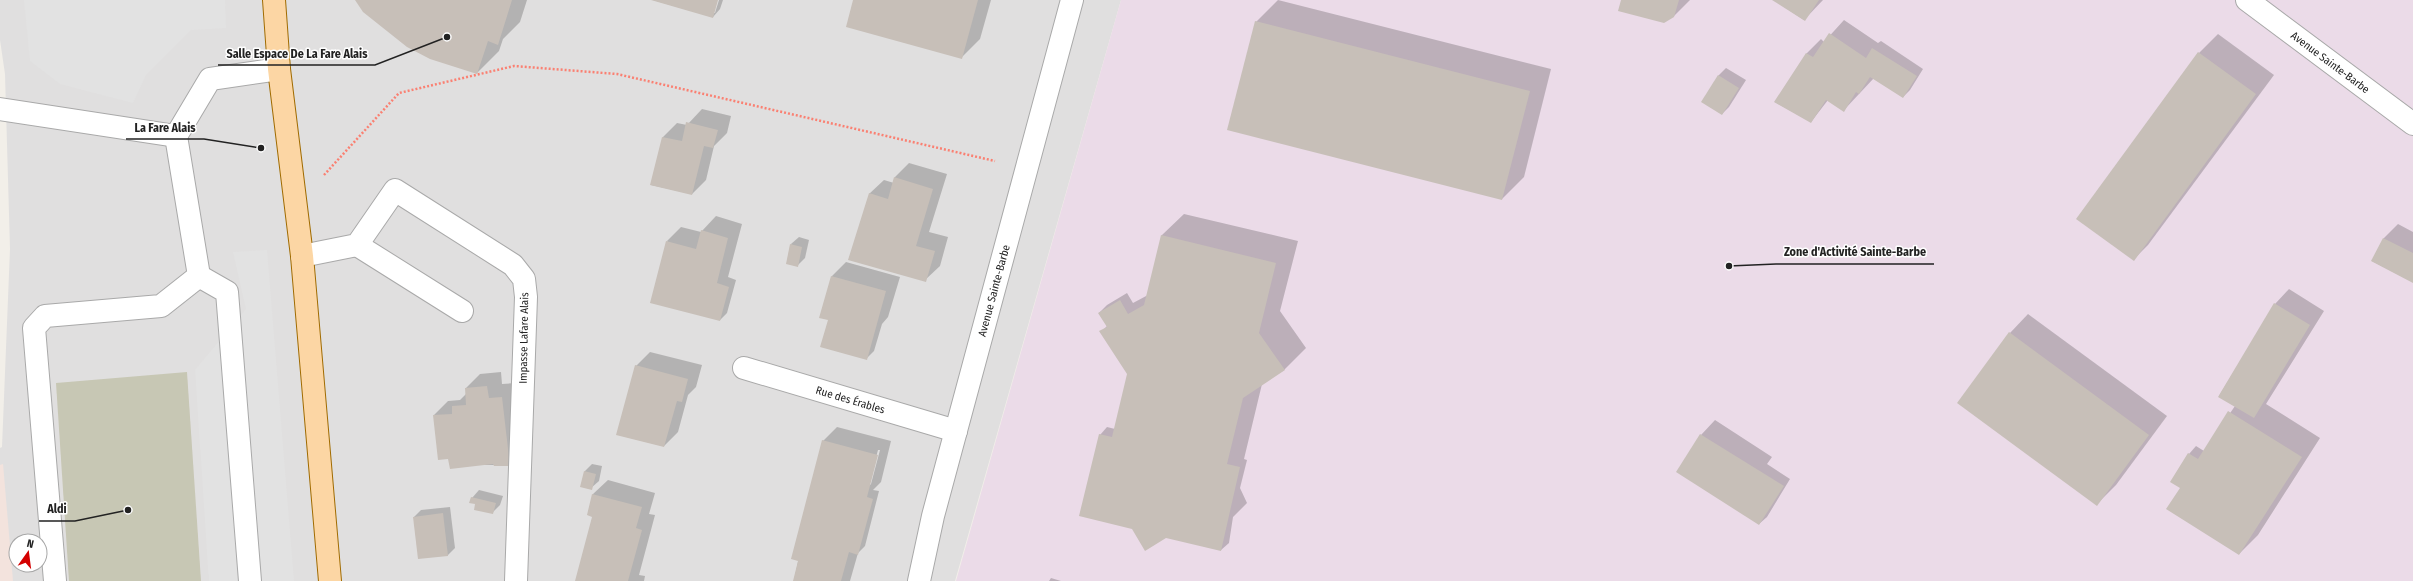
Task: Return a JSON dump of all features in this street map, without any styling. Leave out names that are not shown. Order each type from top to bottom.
[{"type":"main road","points":[[274,0],[279,69],[302,256],[330,581]]},
{"type":"street","name":"Avenue Sainte-Barbe","points":[[919,581],[933,516],[1072,0]]},
{"type":"street","name":"Avenue Sainte-Barbe","points":[[2247,0],[2413,124]]},
{"type":"street","points":[[199,276],[176,136],[210,79],[279,69]]},
{"type":"street","points":[[0,109],[176,136]]},
{"type":"street","name":"Impasse Lafare Alais","points":[[358,245],[395,190],[513,265],[524,279],[526,297],[516,581]]},
{"type":"street","points":[[302,256],[358,245],[462,311]]},
{"type":"street","points":[[55,581],[34,328],[45,316],[161,306],[199,276]]},
{"type":"street","points":[[199,276],[227,292],[250,581]]},
{"type":"street","name":"Rue des Érables","points":[[744,368],[956,431]]},
{"type":"path","points":[[296,206],[399,93],[514,66],[617,74],[1027,168]]},
{"type":"shaded area","points":[[0,0],[1121,0],[955,581],[0,581],[0,448],[2,447],[10,249],[5,74],[0,40]]},
{"type":"shaded area","points":[[24,0],[225,0],[226,28],[191,30],[146,75],[133,103],[60,84],[30,61]]},
{"type":"shaded area","points":[[1121,0],[2413,0],[2413,581],[956,581]]},
{"type":"shaded area","points":[[267,250],[294,581],[209,581],[195,370],[246,309],[233,252]]},
{"type":"shaded area","points":[[187,372],[201,581],[69,581],[56,383]]},
{"type":"shaded area","points":[[3,464],[9,533],[8,573],[12,573],[13,581],[0,581],[0,465]]},
{"type":"building","points":[[355,0],[512,0],[498,45],[488,41],[477,74],[430,59],[407,47],[363,12]]},
{"type":"building","points":[[651,0],[718,0],[713,18]]},
{"type":"building","points":[[853,0],[978,0],[962,59],[846,27]]},
{"type":"building","points":[[1621,0],[1679,0],[1674,17],[1664,23],[1618,11]]},
{"type":"building","points":[[1772,0],[1819,0],[1805,21]]},
{"type":"building","points":[[1255,21],[1530,91],[1502,200],[1227,130]]},
{"type":"building","points":[[1829,33],[1866,58],[1872,48],[1917,76],[1903,98],[1870,77],[1859,94],[1856,92],[1844,112],[1826,100],[1811,123],[1774,102],[1806,53],[1813,57]]},
{"type":"building","points":[[2198,52],[2256,94],[2134,261],[2076,219]]},
{"type":"building","points":[[1718,75],[1739,88],[1722,115],[1701,102]]},
{"type":"building","points":[[686,122],[718,130],[713,148],[704,146],[692,195],[650,185],[662,137],[682,141]]},
{"type":"building","points":[[894,177],[933,189],[916,246],[935,251],[926,282],[848,260],[869,193],[888,199]]},
{"type":"building","points":[[701,230],[728,238],[717,283],[729,287],[720,321],[650,303],[666,241],[696,249]]},
{"type":"building","points":[[1161,235],[1276,263],[1259,333],[1285,370],[1243,398],[1227,464],[1240,467],[1221,551],[1166,538],[1145,551],[1132,529],[1079,516],[1099,434],[1112,437],[1127,374],[1099,331],[1107,327],[1098,313],[1120,300],[1128,314],[1144,305]]},
{"type":"building","points":[[2383,238],[2413,253],[2413,283],[2371,261]]},
{"type":"building","points":[[790,244],[802,247],[798,267],[786,264]]},
{"type":"building","points":[[831,276],[886,291],[867,360],[820,347],[828,320],[819,318]]},
{"type":"building","points":[[2274,303],[2310,325],[2254,418],[2218,397]]},
{"type":"building","points":[[2009,332],[2149,435],[2097,506],[1957,403]]},
{"type":"building","points":[[635,365],[688,379],[682,402],[677,401],[664,447],[616,435]]},
{"type":"building","points":[[487,386],[489,398],[502,397],[510,466],[494,466],[493,464],[450,469],[448,459],[438,460],[433,415],[452,414],[452,406],[466,405],[465,388]]},
{"type":"building","points":[[2228,411],[2302,457],[2239,555],[2166,509],[2180,488],[2170,482],[2188,453],[2198,459]]},
{"type":"building","points":[[1700,434],[1784,486],[1759,525],[1676,472]]},
{"type":"building","points":[[822,440],[878,455],[867,497],[873,499],[858,555],[849,552],[841,581],[793,581],[798,561],[791,559]]},
{"type":"building","points":[[584,471],[596,474],[592,490],[580,487]]},
{"type":"building","points":[[592,494],[642,507],[636,528],[642,530],[628,581],[575,581],[592,517],[587,515]]},
{"type":"building","points":[[471,497],[496,503],[493,514],[474,510],[475,504],[469,503]]},
{"type":"building","points":[[443,513],[448,556],[418,559],[413,517]]},
{"type":"place","name":"Salle Espace De La Fare Alais","points":[[447,37]]},
{"type":"place","name":"La Fare Alais","points":[[261,148]]},
{"type":"place","name":"Zone d'Activité Sainte-Barbe","points":[[1729,266]]},
{"type":"place","name":"Aldi","points":[[128,510]]}]
